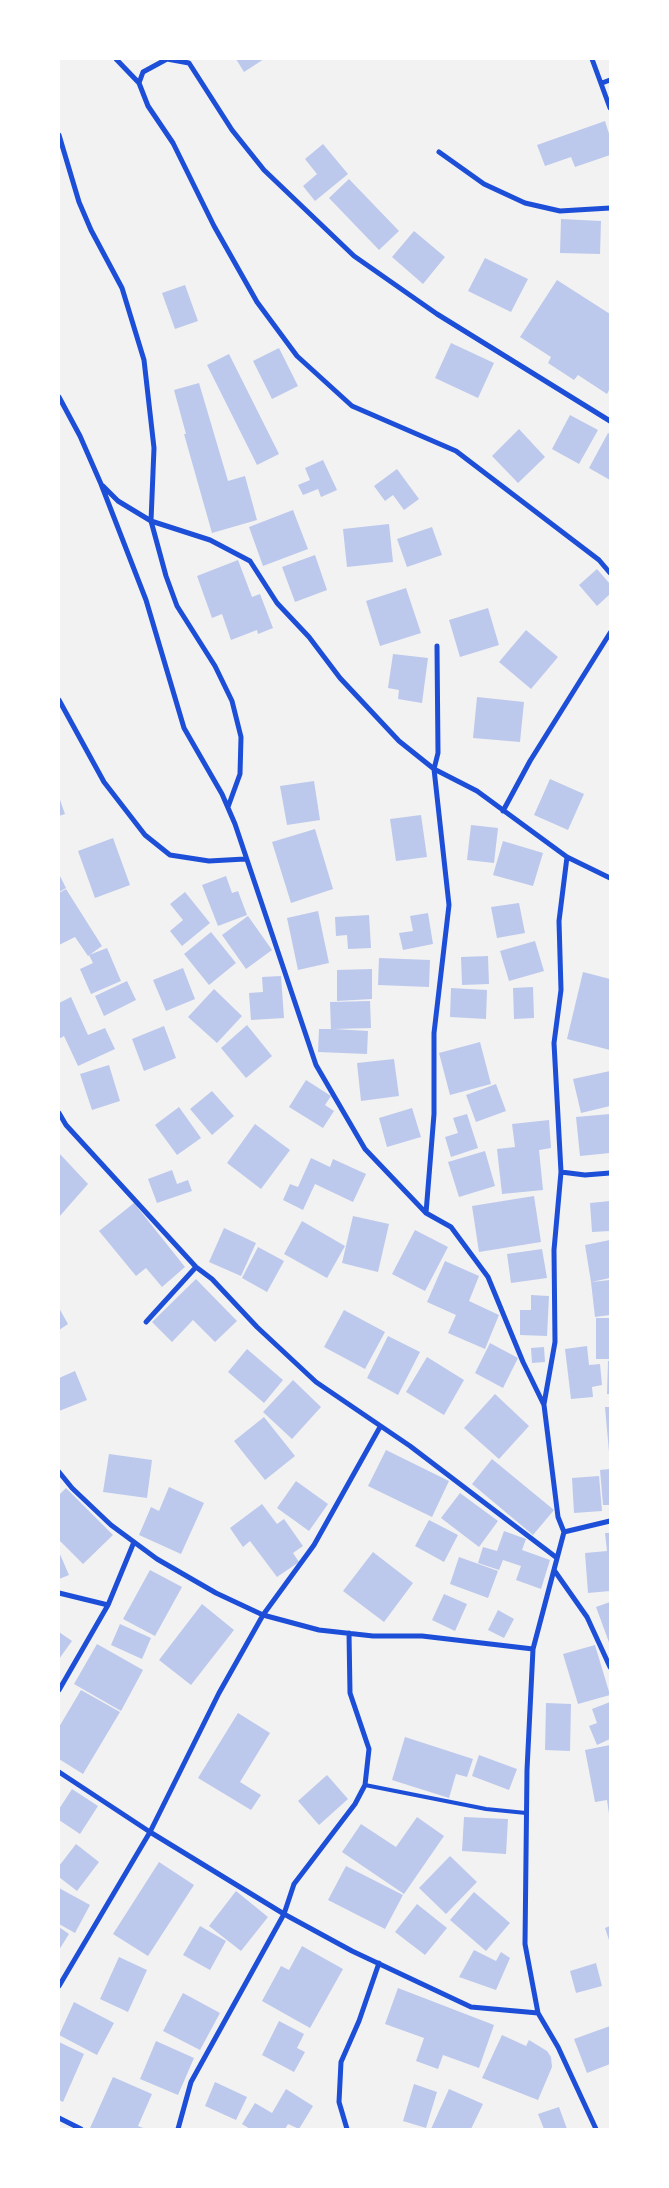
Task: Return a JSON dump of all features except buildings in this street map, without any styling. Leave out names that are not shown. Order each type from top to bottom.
[{"type":"street","points":[[116,59],[139,83],[148,106],[173,143],[257,302],[297,356],[352,406],[456,451],[600,560],[610,573]]},
{"type":"street","points":[[139,83],[143,72],[167,59],[189,63],[232,130],[264,170],[354,256],[437,314],[610,421]]},
{"type":"street","points":[[592,59],[610,108]]},
{"type":"street","points":[[602,83],[610,80]]},
{"type":"street","points":[[59,136],[85,216],[122,288],[144,360],[154,448],[151,521],[177,606],[215,666],[232,701],[241,737],[240,774],[228,807]]},
{"type":"street","points":[[439,152],[484,184],[525,203],[560,211],[610,208]]},
{"type":"street","points":[[59,397],[80,436],[101,484],[146,600],[184,728],[228,807],[278,948],[316,1064],[365,1149],[426,1213],[451,1227],[488,1278],[523,1362],[544,1405]]},
{"type":"street","points":[[101,484],[118,501],[151,521],[210,540],[250,561],[277,603],[309,637],[340,678],[399,741],[434,769],[477,791],[567,857],[610,878]]},
{"type":"street","points":[[503,811],[536,753],[610,633]]},
{"type":"street","points":[[426,1213],[434,1114],[434,1033],[449,905],[434,769],[438,753],[437,646]]},
{"type":"street","points":[[59,700],[104,782],[145,836],[170,854],[209,861],[245,859]]},
{"type":"street","points":[[567,857],[559,921],[561,990],[554,1043],[561,1172],[554,1250],[555,1342],[544,1405],[558,1517],[564,1532],[533,1649],[526,1813],[524,1944],[538,2013],[558,2047],[596,2129]]},
{"type":"street","points":[[59,1113],[66,1125],[196,1267],[212,1279],[257,1327],[316,1382],[410,1446],[557,1558]]},
{"type":"street","points":[[561,1172],[585,1175],[610,1173]]},
{"type":"street","points":[[146,1322],[196,1267]]},
{"type":"street","points":[[59,1986],[150,1832],[219,1693],[263,1615],[314,1545],[380,1427]]},
{"type":"street","points":[[59,1472],[72,1488],[104,1519],[157,1559],[216,1594],[263,1615],[319,1630],[422,1636],[533,1649]]},
{"type":"street","points":[[564,1532],[610,1521]]},
{"type":"street","points":[[59,1690],[108,1605],[134,1542]]},
{"type":"street","points":[[554,1570],[587,1617],[610,1667]]},
{"type":"street","points":[[59,1593],[108,1605]]},
{"type":"street","points":[[178,2129],[191,2082],[284,1914],[294,1884],[355,1804],[365,1785],[368,1749],[350,1693],[349,1633]]},
{"type":"street","points":[[59,1772],[150,1832],[284,1914],[379,1963],[471,2007],[538,2013]]},
{"type":"street","points":[[347,2129],[338,2102],[341,2062],[359,2021],[379,1963]]},
{"type":"street","points":[[59,2118],[82,2129]]},
{"type":"lane","points":[[365,1785],[486,1809],[526,1813]]}]
